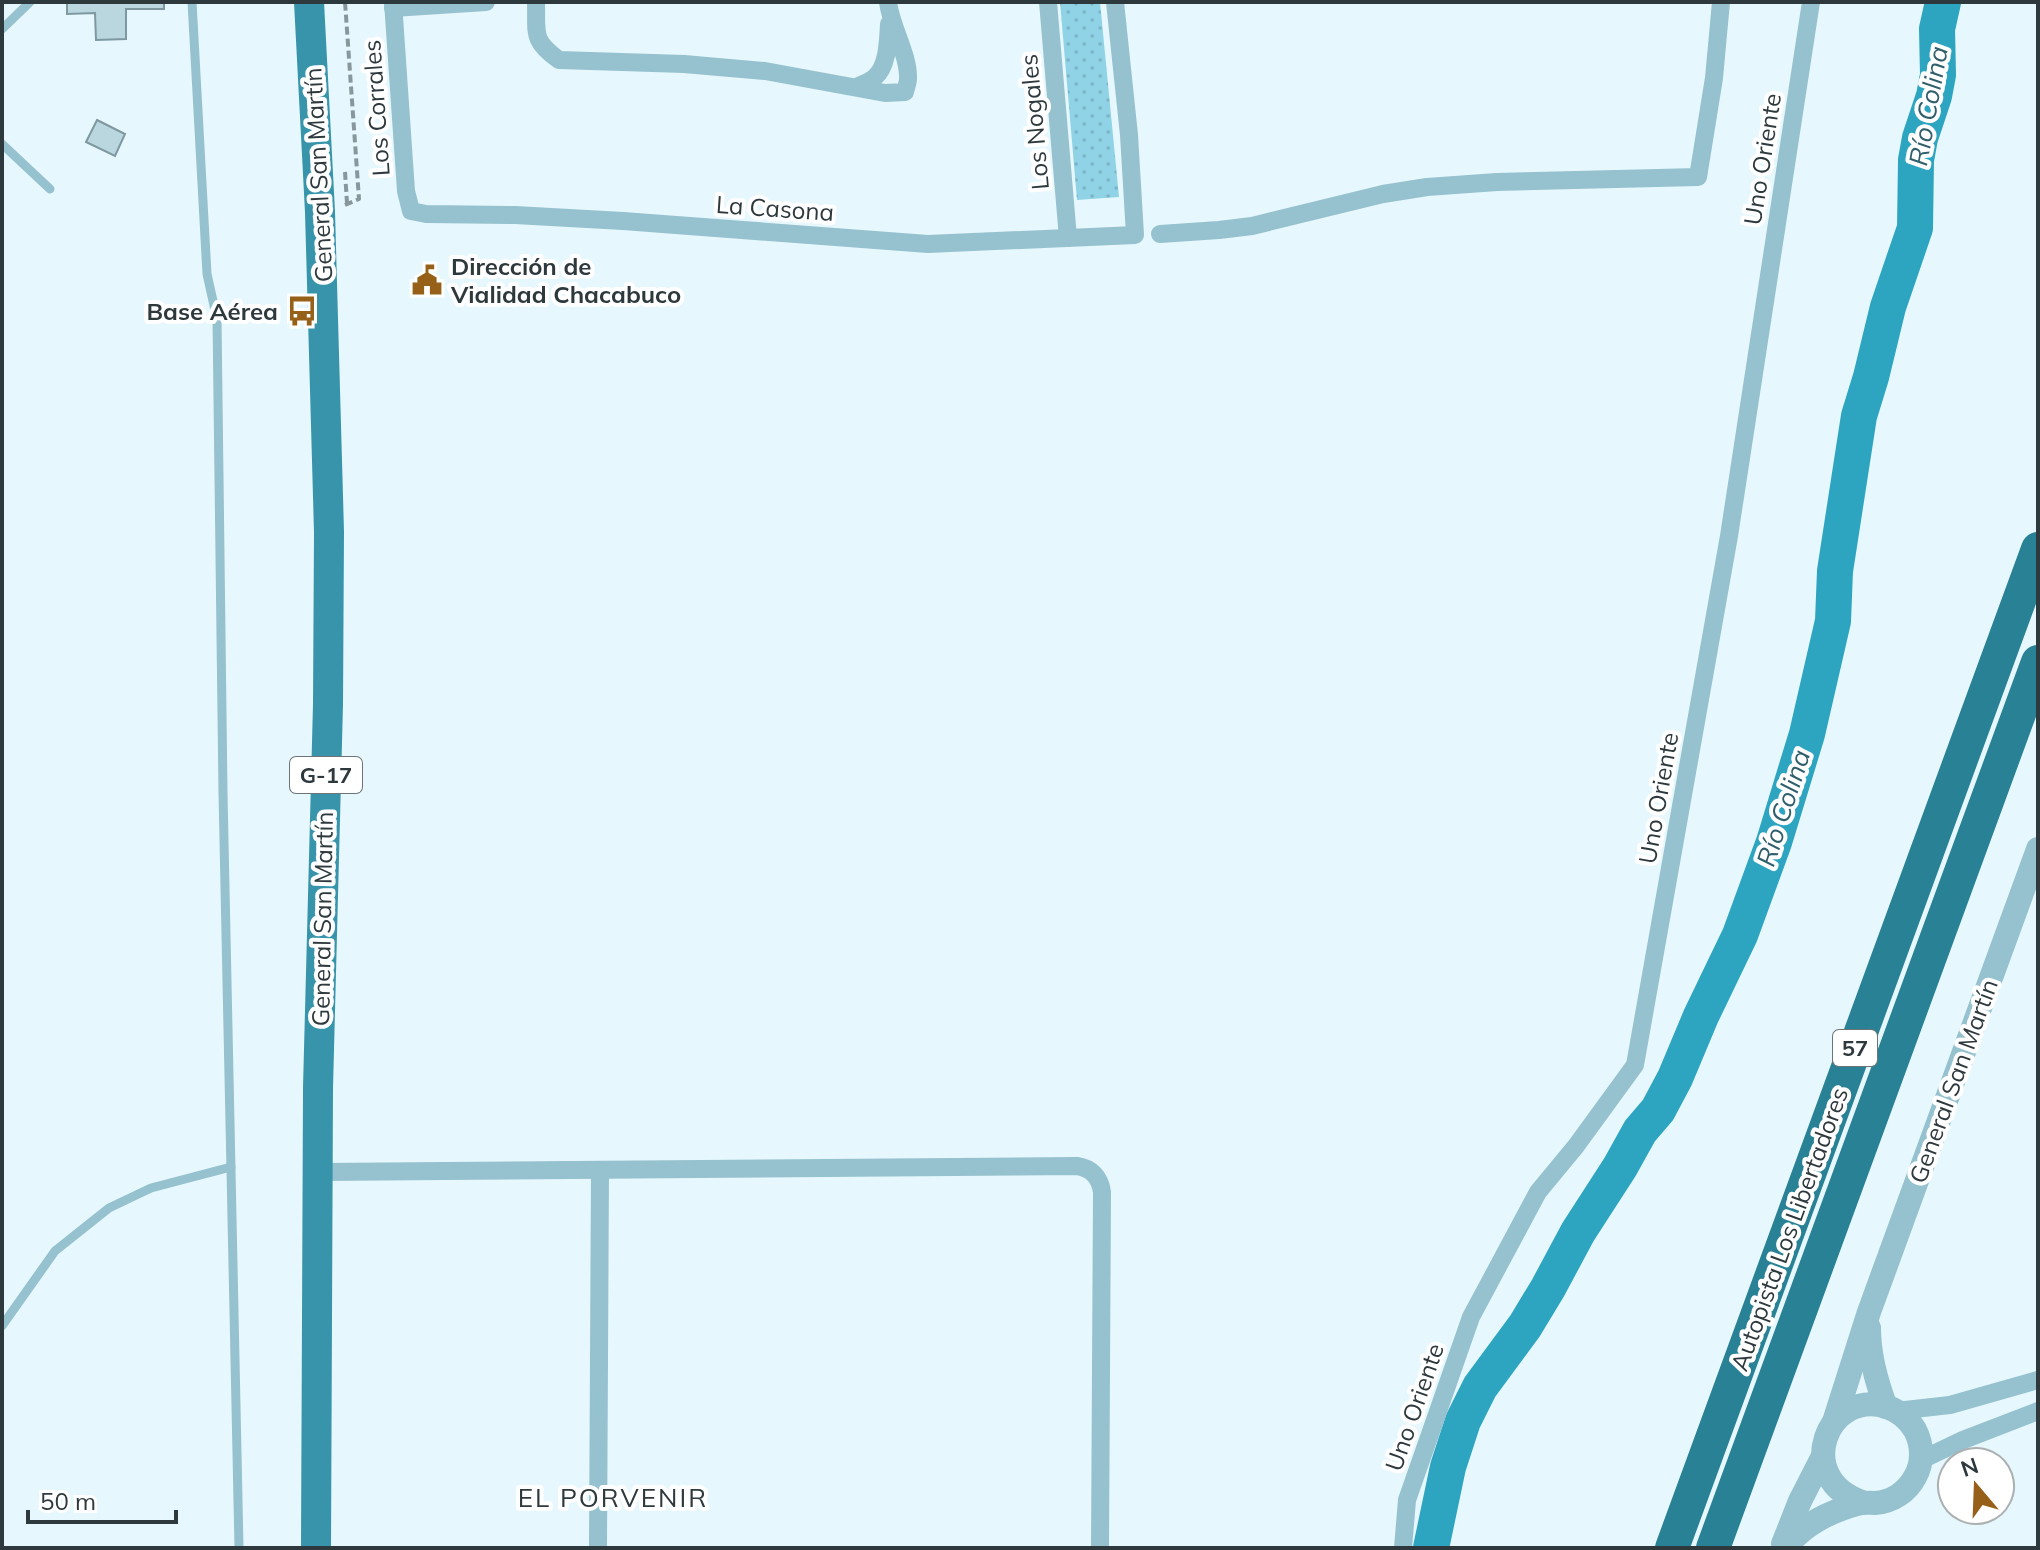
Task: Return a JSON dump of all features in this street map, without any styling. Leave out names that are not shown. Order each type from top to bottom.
[{"type":"highway","name":"Autopista Los Libertadores","points":[[1672,1548],[2038,549]]},
{"type":"highway","name":"Autopista Los Libertadores","points":[[1713,1548],[2038,662]]},
{"type":"main road","name":"General San Martín","points":[[309,2],[320,212],[329,633],[318,1072],[316,1548]]},
{"type":"street","points":[[393,5],[486,2]]},
{"type":"street","points":[[536,2],[537,37],[543,49],[559,60],[684,64],[765,71],[885,93],[905,92],[908,79],[905,61],[889,8]]},
{"type":"street","name":"Los Nogales","points":[[1048,2],[1068,238]]},
{"type":"street","name":"La Casona","points":[[411,211],[623,221],[928,244],[1135,235],[1129,135],[1115,2]]},
{"type":"street","points":[[1160,234],[1252,226],[1383,194],[1427,187],[1497,182],[1698,177],[1714,78],[1721,2]]},
{"type":"street","name":"Uno Oriente","points":[[1403,1548],[1407,1500],[1471,1317],[1538,1192],[1635,1065],[1729,536],[1811,2]]},
{"type":"street","name":"Los Corrales","points":[[393,5],[406,191],[411,211]]},
{"type":"street","points":[[857,87],[877,76],[883,65],[888,43],[889,8]]},
{"type":"street","name":"General San Martín","points":[[1834,1422],[1869,1312],[2038,849]]},
{"type":"street","points":[[319,1172],[1077,1166],[1089,1170],[1098,1179],[1102,1192],[1100,1548]]},
{"type":"street","points":[[598,1548],[600,1171]]},
{"type":"street","name":"General San Martín","points":[[1869,1312],[1870,1354],[1878,1388],[1891,1409]]},
{"type":"street","points":[[1783,1548],[1800,1501],[1823,1456],[1828,1432],[1834,1422],[1852,1409],[1863,1405],[1891,1409],[1950,1405],[2038,1380]]},
{"type":"street","points":[[1823,1456],[1830,1480],[1850,1498],[1876,1503],[1901,1494],[1917,1473],[1921,1449],[1913,1427],[1891,1409]]},
{"type":"street","points":[[1921,1460],[2038,1411]]},
{"type":"street","points":[[1783,1548],[1816,1521],[1862,1502]]},
{"type":"lane","points":[[2,29],[30,2]]},
{"type":"lane","points":[[192,2],[207,274],[217,319],[223,793],[239,1548]]},
{"type":"lane","points":[[2,144],[50,189]]},
{"type":"lane","points":[[2,1326],[55,1251],[109,1208],[151,1188],[231,1167]]},
{"type":"path","points":[[320,212],[359,199],[345,2]]},
{"type":"shaded area","points":[[1060,2],[1100,2],[1119,197],[1077,200]]},
{"type":"building","points":[[67,2],[164,2],[164,9],[126,9],[126,39],[96,40],[95,13],[67,14]]},
{"type":"building","points":[[97,120],[125,134],[115,156],[86,142]]},
{"type":"waterway","name":"Río Colina","points":[[1431,1548],[1448,1467],[1463,1421],[1480,1387],[1525,1326],[1640,1131],[1658,1110],[1740,935],[1774,842],[1807,734],[1833,621],[1835,571],[1859,416],[1888,307],[1915,228],[1916,160],[1938,75],[1937,29],[1943,2]]},
{"type":"place","name":"Dirección de Vialidad Chacabuco","points":[[427,280]]},
{"type":"place","name":"Base Aérea","points":[[302,311]]},
{"type":"district","name":"EL PORVENIR","points":[[613,1497]]}]
